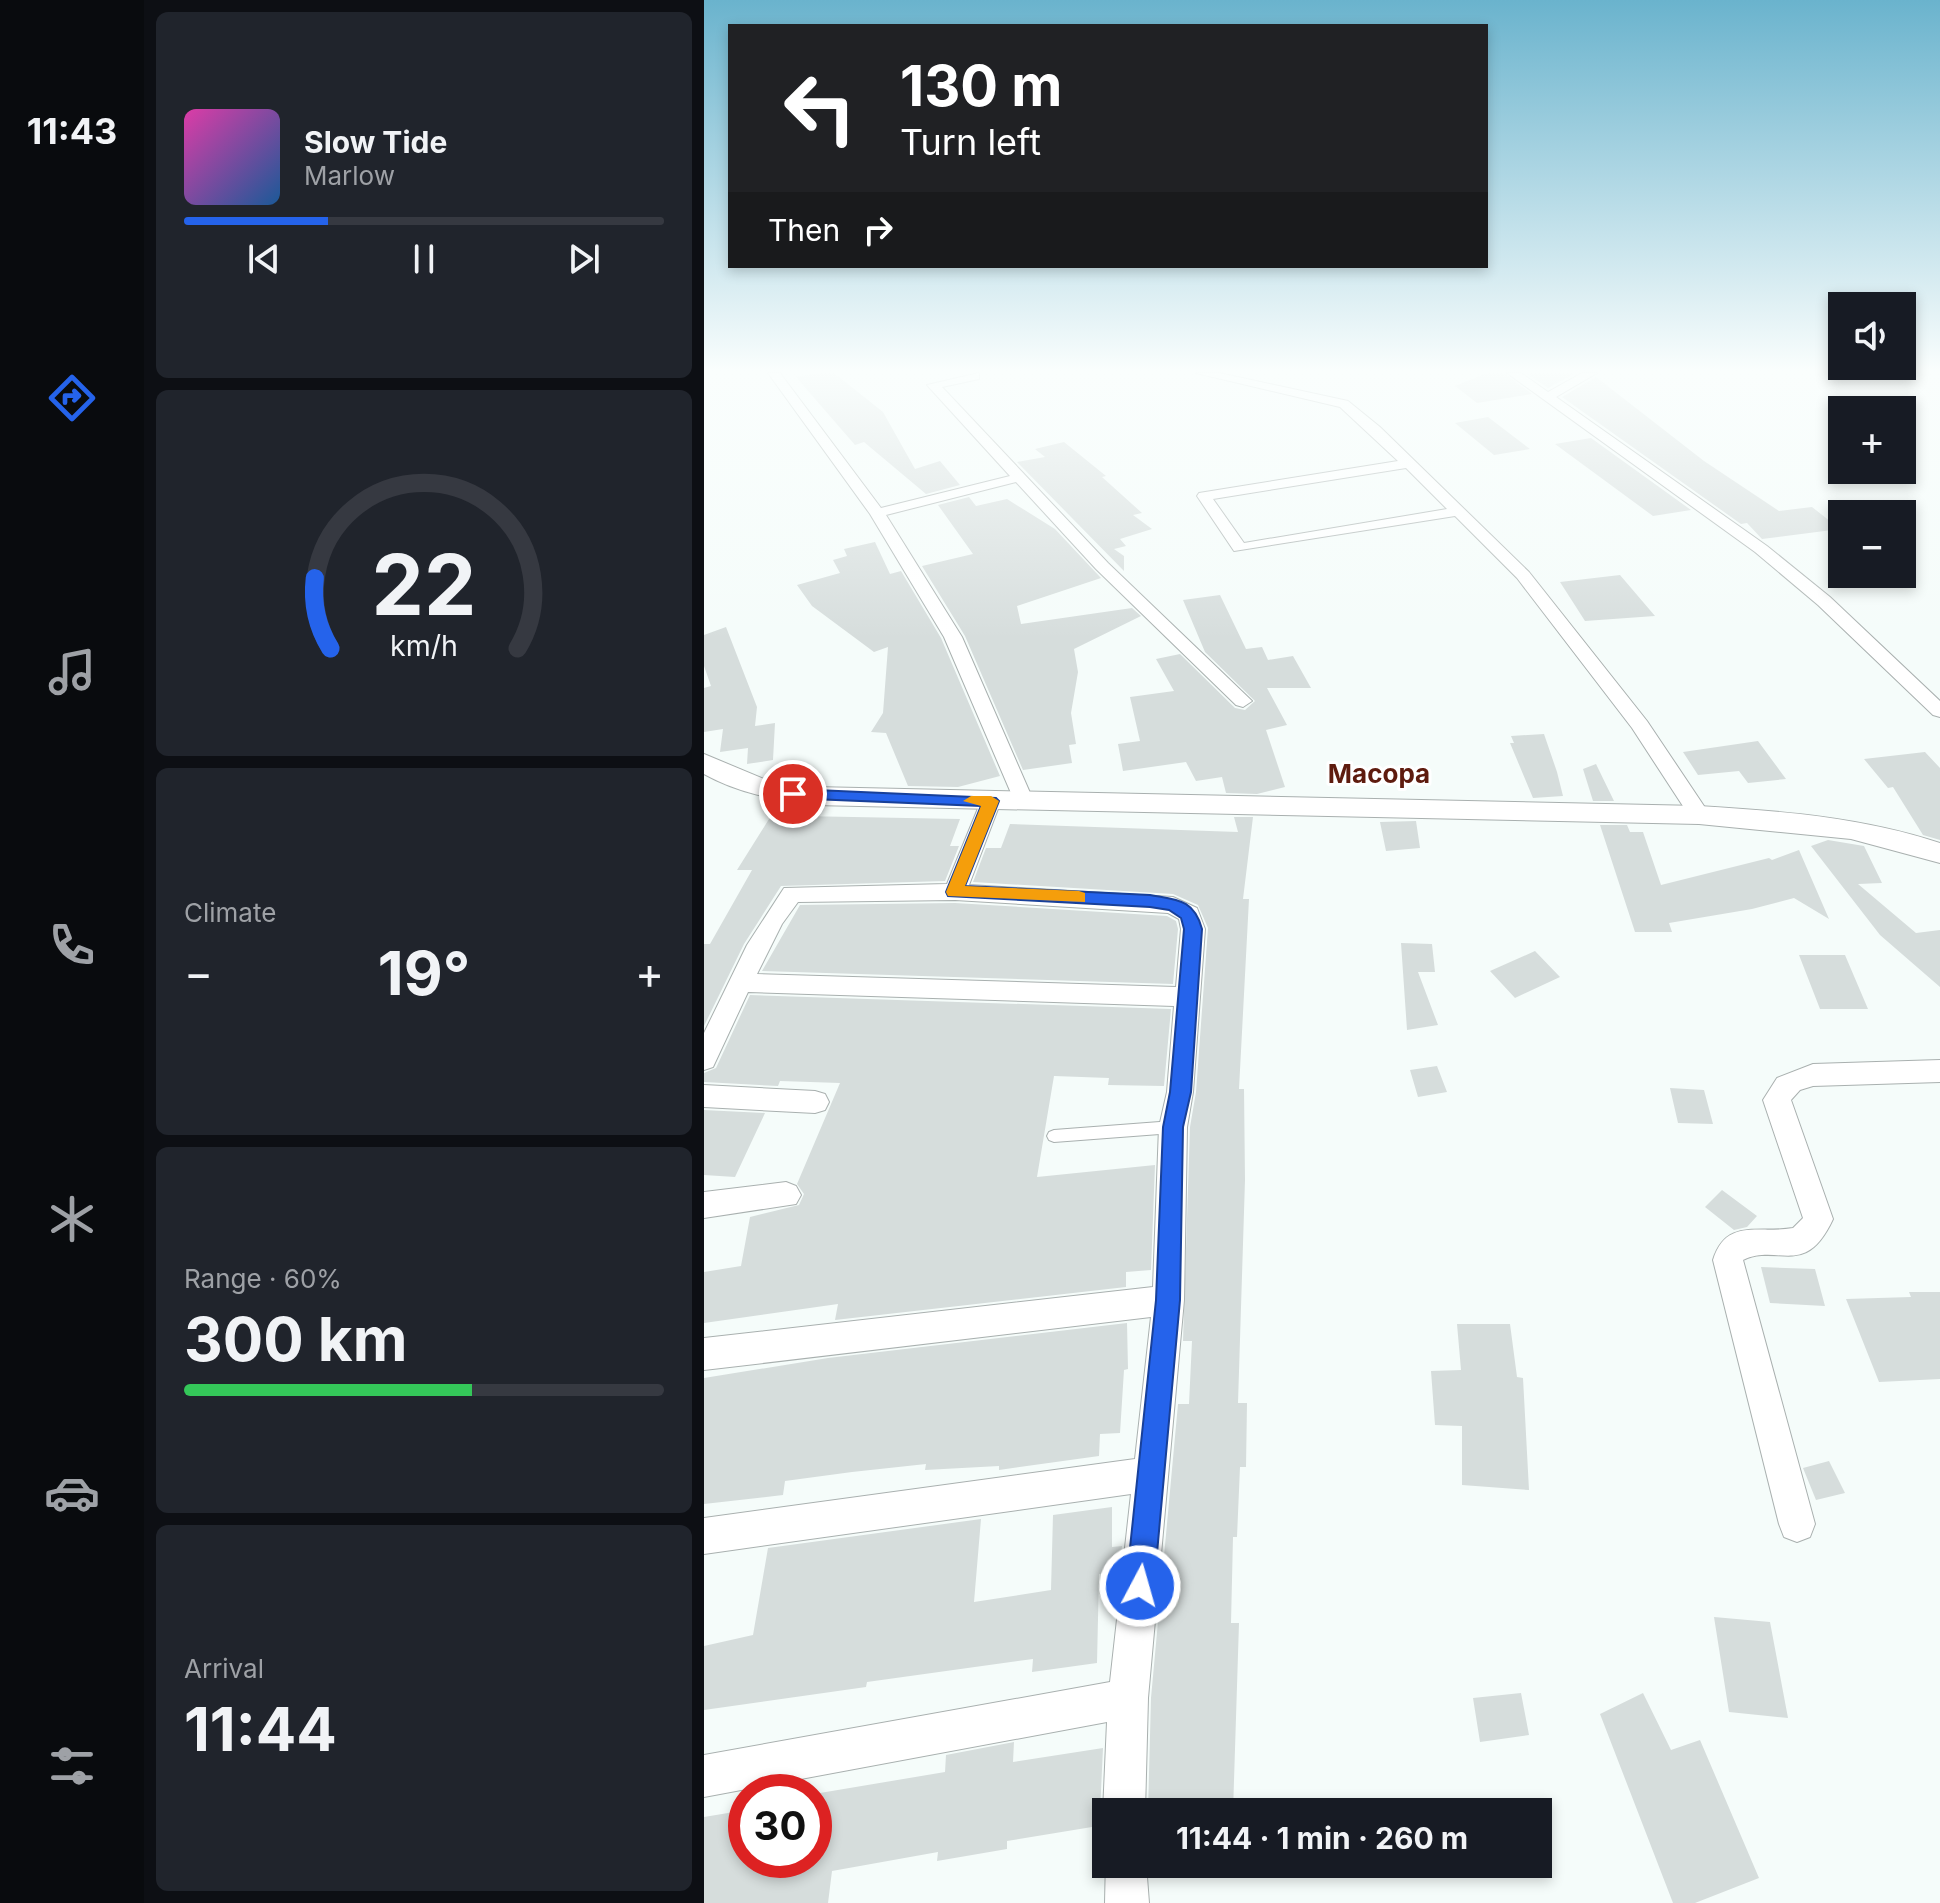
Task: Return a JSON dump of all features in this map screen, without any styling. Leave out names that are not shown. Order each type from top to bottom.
[{"type":"street","points":[[839,462],[877,513],[953,637],[1024,802]]},
{"type":"street","points":[[1002,462],[1102,566],[1243,701]]},
{"type":"street","points":[[1640,462],[1761,549],[1824,601],[1940,711]]},
{"type":"street","points":[[1459,511],[1240,548],[1204,496],[1410,463],[1503,552],[1551,609],[1640,725],[1699,815]]},
{"type":"street","points":[[877,513],[1017,478]]},
{"type":"street","points":[[704,762],[741,782],[773,792],[814,796],[1699,815],[1807,822],[1862,830],[1940,853]]},
{"type":"street","points":[[955,892],[991,801]]},
{"type":"street","points":[[704,1060],[781,903],[792,894],[955,892],[1150,901],[1179,908],[1189,914],[1193,929],[1180,1092],[1173,1127],[1168,1300],[1128,1698],[1124,1798]]},
{"type":"street","points":[[743,983],[1188,997]]},
{"type":"street","points":[[1797,1524],[1728,1260],[1731,1250],[1738,1245],[1805,1239],[1814,1232],[1818,1219],[1777,1100],[1782,1088],[1794,1079],[1813,1075],[1940,1071]]},
{"type":"street","points":[[704,1096],[815,1102]]},
{"type":"street","points":[[704,1205],[786,1195]]},
{"type":"street","points":[[704,1354],[1168,1300]]},
{"type":"street","points":[[704,1536],[1152,1474]]},
{"type":"street","points":[[704,1776],[1128,1698]]},
{"type":"street","points":[[1126,1878],[1127,1903]]},
{"type":"lane","points":[[1054,1136],[1173,1127]]},
{"type":"building","points":[[888,462],[911,462],[915,469],[941,462],[960,485],[926,494]]},
{"type":"building","points":[[1017,462],[1088,462],[1106,476],[1102,477],[1142,513],[1133,515],[1152,529],[1120,539],[1126,546],[1114,549],[1124,556],[1124,571]]},
{"type":"building","points":[[1579,462],[1624,462],[1691,510],[1653,516]]},
{"type":"building","points":[[1653,462],[1705,462],[1779,511],[1812,507],[1828,520],[1828,531],[1762,539],[1747,523],[1741,524]]},
{"type":"building","points":[[969,497],[976,506],[1007,499],[1055,529],[1101,578],[1017,606],[1021,624],[1132,608],[1141,616],[1074,649],[1078,672],[1071,713],[1076,744],[1069,745],[1072,763],[1023,770],[965,636],[922,566],[973,554],[938,505]]},
{"type":"building","points":[[875,542],[890,574],[901,571],[941,638],[1000,776],[958,787],[908,786],[886,733],[871,732],[883,713],[888,647],[874,652],[812,606],[797,585],[840,573],[833,560],[847,556],[844,549]]},
{"type":"building","points":[[1620,575],[1655,616],[1585,621],[1560,582]]},
{"type":"building","points":[[1220,595],[1246,649],[1262,647],[1268,660],[1293,656],[1311,688],[1267,688],[1287,725],[1266,730],[1285,787],[1257,794],[1226,793],[1222,777],[1196,781],[1186,762],[1123,771],[1118,744],[1140,741],[1130,697],[1174,691],[1156,659],[1180,654],[1235,708],[1245,710],[1255,701],[1205,652],[1183,600]]},
{"type":"building","points":[[726,627],[757,707],[755,726],[775,723],[773,760],[747,764],[748,748],[720,752],[723,729],[704,732],[704,688],[711,686],[704,666],[704,635]]},
{"type":"building","points":[[1544,734],[1563,796],[1533,798],[1510,743],[1514,743],[1511,736]]},
{"type":"building","points":[[1758,741],[1786,779],[1748,783],[1739,771],[1698,775],[1683,752]]},
{"type":"building","points":[[1925,752],[1940,768],[1940,840],[1923,835],[1893,787],[1888,788],[1864,759]]},
{"type":"building","points":[[1596,764],[1614,801],[1593,801],[1583,769]]},
{"type":"building","points":[[774,811],[802,812],[800,816],[960,819],[950,846],[959,846],[945,881],[781,886],[744,944],[704,1026],[704,944],[710,944],[752,870],[737,870]]},
{"type":"building","points":[[1234,817],[1253,817],[1243,899],[1249,899],[1239,1089],[1244,1089],[1245,1180],[1238,1403],[1247,1403],[1246,1467],[1240,1467],[1237,1537],[1233,1537],[1231,1623],[1239,1623],[1233,1798],[1148,1798],[1151,1698],[1178,1404],[1189,1404],[1192,1341],[1183,1341],[1190,1127],[1196,1092],[1208,928],[1198,905],[1173,894],[973,882],[986,848],[1001,848],[1010,824],[1238,832]]},
{"type":"building","points":[[1416,821],[1420,848],[1386,851],[1380,822]]},
{"type":"building","points":[[1600,825],[1627,825],[1630,832],[1643,832],[1661,885],[1769,858],[1772,860],[1799,850],[1829,919],[1794,898],[1752,909],[1669,923],[1672,932],[1635,932]]},
{"type":"building","points":[[1828,840],[1864,846],[1882,883],[1858,884],[1916,933],[1940,930],[1940,987],[1880,935],[1811,846]]},
{"type":"building","points":[[955,903],[1167,916],[1176,921],[1178,929],[1173,984],[762,971],[800,905]]},
{"type":"building","points":[[1401,943],[1432,944],[1435,972],[1418,972],[1438,1025],[1407,1030]]},
{"type":"building","points":[[1535,951],[1560,977],[1515,998],[1490,971]]},
{"type":"building","points":[[1799,955],[1845,955],[1868,1009],[1820,1009]]},
{"type":"building","points":[[750,995],[1171,1009],[1164,1086],[1108,1085],[1109,1078],[1054,1076],[1037,1177],[1155,1165],[1151,1270],[1126,1272],[1126,1287],[835,1320],[838,1304],[704,1323],[704,1272],[741,1266],[750,1217],[799,1205],[804,1194],[797,1184],[840,1083],[780,1081],[778,1086],[704,1082],[704,1073],[716,1068]]},
{"type":"building","points":[[1437,1066],[1447,1092],[1418,1097],[1410,1070]]},
{"type":"building","points":[[1670,1088],[1704,1090],[1713,1124],[1678,1123]]},
{"type":"building","points":[[704,1110],[765,1113],[735,1177],[704,1175]]},
{"type":"building","points":[[1722,1190],[1757,1216],[1747,1227],[1734,1230],[1705,1207]]},
{"type":"building","points":[[1761,1267],[1815,1269],[1825,1306],[1770,1303]]},
{"type":"building","points":[[1909,1292],[1940,1292],[1940,1379],[1879,1382],[1846,1299],[1911,1297]]},
{"type":"building","points":[[1127,1323],[1128,1369],[1124,1370],[1120,1433],[1100,1434],[1099,1456],[999,1470],[999,1466],[925,1470],[926,1464],[852,1472],[785,1481],[783,1495],[704,1504],[704,1378],[828,1358]]},
{"type":"building","points":[[1457,1324],[1510,1324],[1517,1377],[1523,1378],[1529,1490],[1462,1485],[1462,1426],[1435,1425],[1431,1371],[1461,1370]]},
{"type":"building","points":[[1829,1461],[1845,1493],[1816,1500],[1803,1468]]},
{"type":"building","points":[[1112,1507],[1112,1547],[1122,1546],[1119,1572],[1099,1574],[1097,1663],[1032,1672],[1033,1659],[867,1682],[866,1687],[704,1710],[704,1646],[753,1635],[768,1548],[981,1519],[974,1602],[1051,1590],[1053,1515]]},
{"type":"building","points":[[1714,1617],[1770,1622],[1788,1718],[1729,1712]]},
{"type":"building","points":[[1521,1693],[1529,1735],[1480,1742],[1473,1698]]},
{"type":"building","points":[[1643,1693],[1671,1750],[1700,1740],[1759,1878],[1695,1903],[1673,1903],[1600,1714]]},
{"type":"building","points":[[1014,1742],[1013,1762],[1103,1748],[1101,1798],[1092,1798],[1092,1827],[1007,1841],[1007,1849],[937,1861],[938,1852],[832,1871],[832,1791],[945,1772],[946,1755]]},
{"type":"building","points":[[728,1813],[728,1878],[831,1878],[828,1903],[704,1903],[704,1817]]},
{"type":"slow traffic","points":[[971,801],[991,801],[955,892],[1079,897]]},
{"type":"district","name":"Macopa","points":[[1379,773]]},
{"type":"route","points":[[793,794],[991,801],[955,892],[1150,901],[1173,905],[1189,914],[1193,929],[1180,1092],[1173,1127],[1168,1300],[1140,1586]]}]
